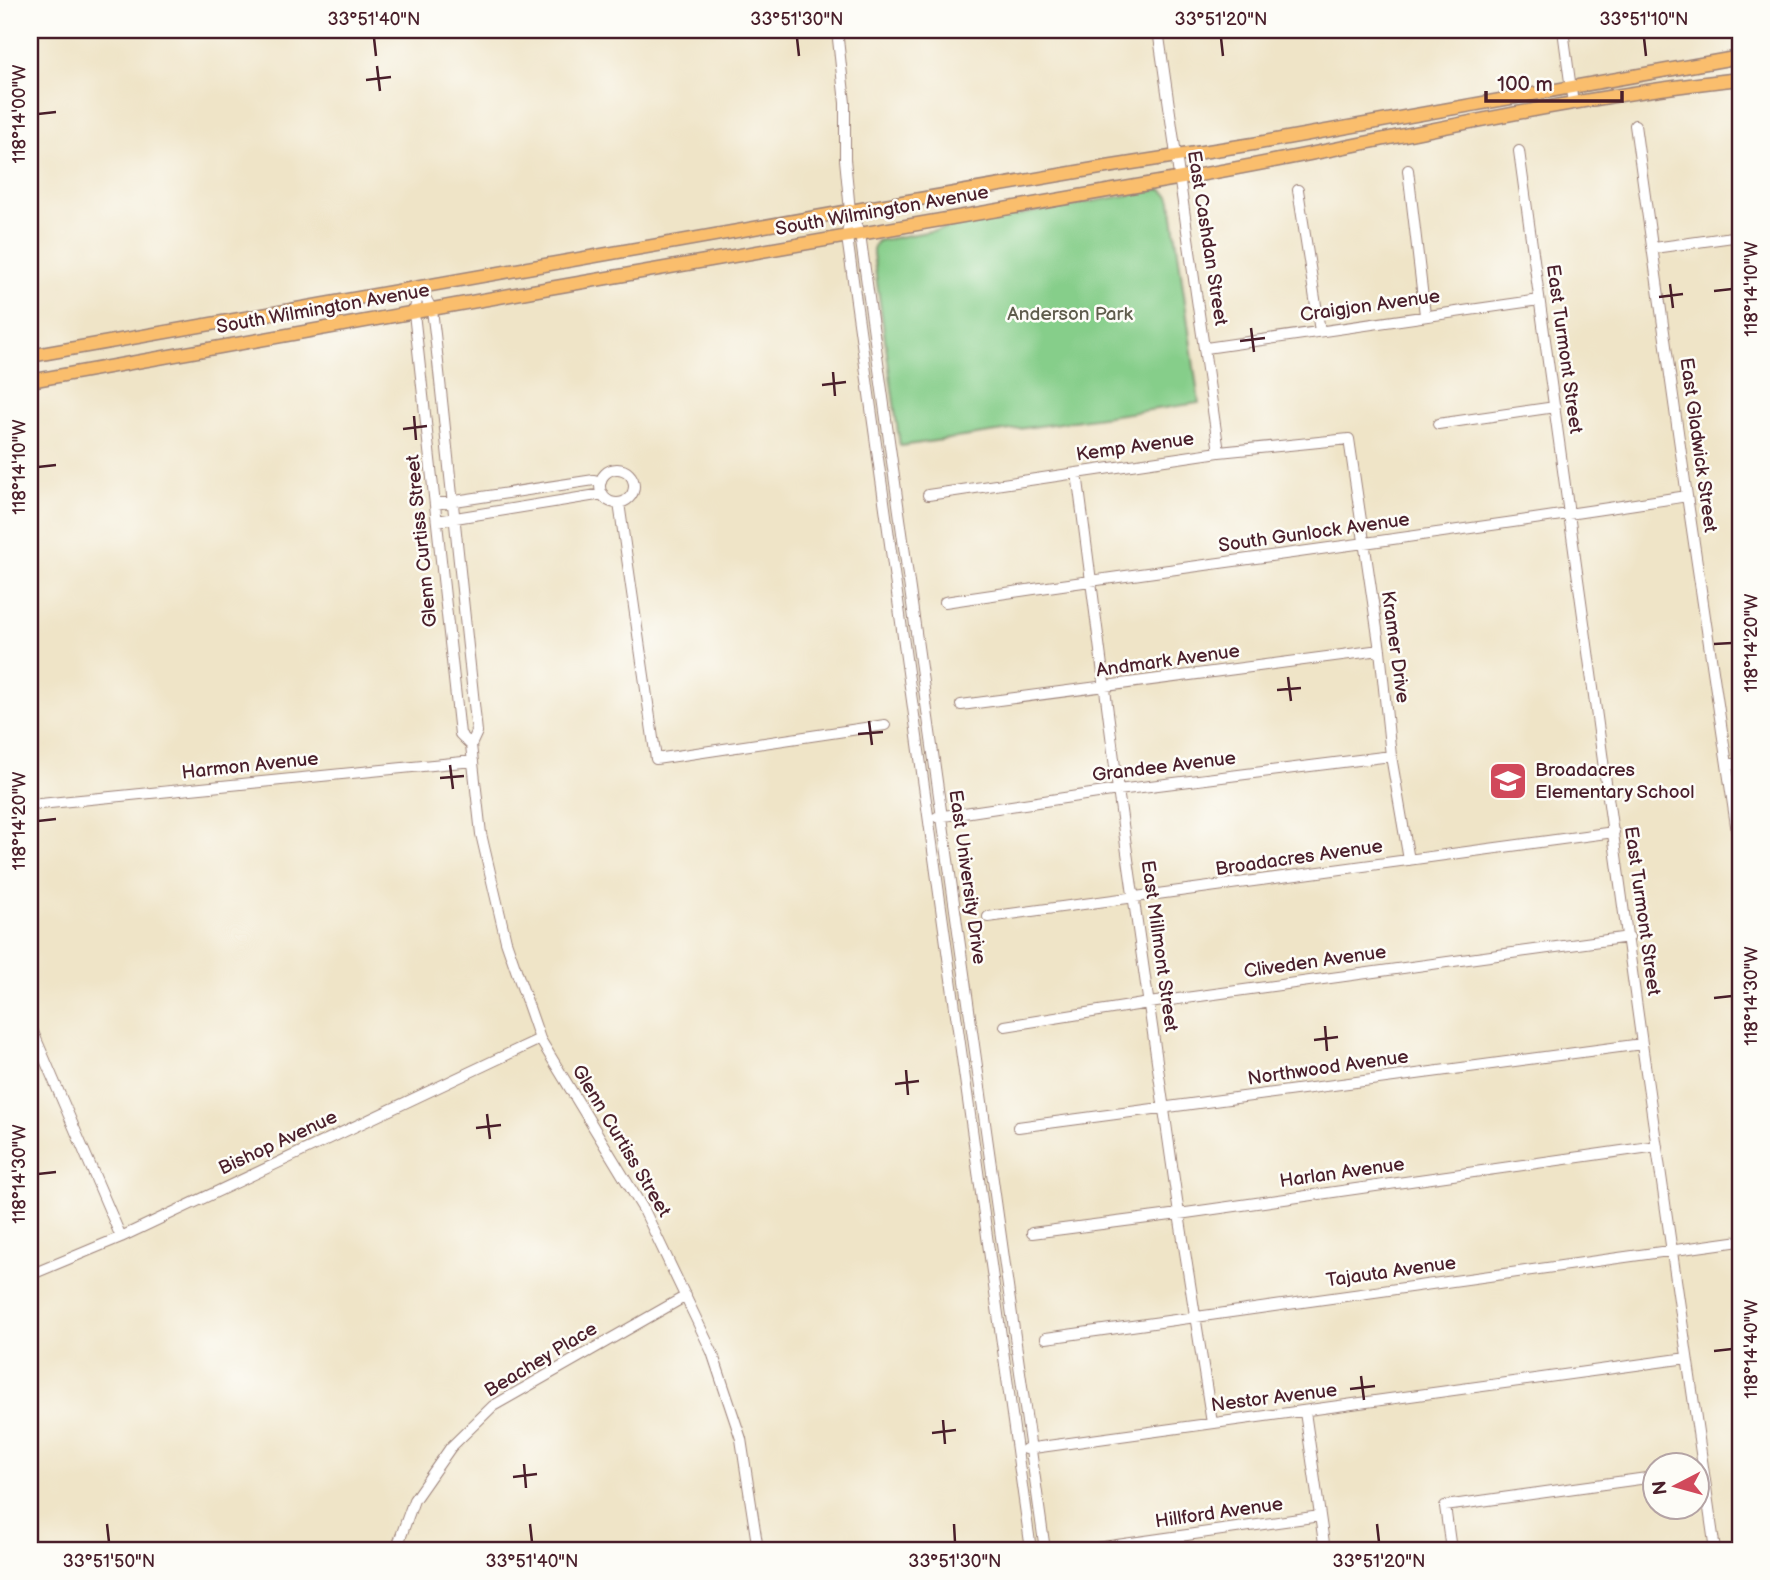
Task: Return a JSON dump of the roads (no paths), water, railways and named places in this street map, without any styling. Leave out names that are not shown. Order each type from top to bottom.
[{"type":"main road","name":"South Wilmington Avenue","points":[[30,356],[1740,57]]},
{"type":"main road","name":"South Wilmington Avenue","points":[[30,381],[1180,178],[1370,140],[1573,104],[1695,83],[1740,79]]},
{"type":"street","name":"East University Drive","points":[[837,30],[845,103],[845,159],[850,211],[847,237],[1031,1550]]},
{"type":"street","name":"East Cashdan Street","points":[[1158,30],[1219,452]]},
{"type":"street","points":[[1563,30],[1573,104]]},
{"type":"street","name":"East Gladwick Street","points":[[1635,124],[1740,852]]},
{"type":"street","name":"East Turmont Street","points":[[1520,151],[1642,1044],[1688,1358],[1698,1450]]},
{"type":"street","points":[[1408,170],[1425,316]]},
{"type":"street","points":[[1298,190],[1320,331]]},
{"type":"street","name":"East University Drive","points":[[850,211],[860,234],[1045,1550]]},
{"type":"street","points":[[1654,248],[1740,236]]},
{"type":"street","name":"Glenn Curtiss Street","points":[[420,288],[432,310],[477,732],[471,745],[481,834],[506,941],[540,1039],[645,1212],[712,1352],[741,1439],[758,1550]]},
{"type":"street","name":"Glenn Curtiss Street","points":[[420,288],[414,313],[460,734],[471,745]]},
{"type":"street","name":"Craigjon Avenue","points":[[1206,348],[1539,300]]},
{"type":"street","points":[[1438,424],[1555,407]]},
{"type":"street","name":"Kemp Avenue","points":[[928,495],[1219,452],[1349,439]]},
{"type":"street","name":"Kramer Drive","points":[[1349,439],[1380,650],[1391,756],[1409,860]]},
{"type":"street","points":[[615,470],[628,473],[634,485],[633,491],[630,497],[619,503],[607,499],[603,494],[601,482],[604,476],[615,470]]},
{"type":"street","name":"East Millmont Street","points":[[1077,473],[1118,790],[1212,1423]]},
{"type":"street","points":[[435,504],[594,480],[601,482]]},
{"type":"street","points":[[437,521],[603,494]]},
{"type":"street","name":"South Gunlock Avenue","points":[[945,602],[1363,545],[1687,496]]},
{"type":"street","points":[[619,503],[656,759],[885,725]]},
{"type":"street","name":"Andmark Avenue","points":[[961,705],[1380,650]]},
{"type":"street","name":"Grandee Avenue","points":[[929,818],[1118,790],[1391,756]]},
{"type":"street","name":"Harmon Avenue","points":[[30,805],[473,761]]},
{"type":"street","points":[[1727,765],[1740,763]]},
{"type":"street","name":"Broadacres Avenue","points":[[988,917],[1614,832]]},
{"type":"street","name":"Cliveden Avenue","points":[[1005,1026],[1149,1003],[1629,937]]},
{"type":"street","points":[[30,1025],[121,1237]]},
{"type":"street","name":"Bishop Avenue","points":[[30,1275],[121,1237],[540,1039]]},
{"type":"street","name":"Northwood Avenue","points":[[1018,1127],[1642,1044]]},
{"type":"street","name":"Harlan Avenue","points":[[1032,1233],[1657,1146]]},
{"type":"street","name":"Tajauta Avenue","points":[[1046,1338],[1740,1241]]},
{"type":"street","name":"Beachey Place","points":[[396,1550],[414,1500],[451,1447],[493,1406],[687,1296]]},
{"type":"street","name":"Nestor Avenue","points":[[1017,1450],[1688,1358]]},
{"type":"street","points":[[1306,1412],[1325,1550]]},
{"type":"street","points":[[1451,1550],[1445,1506],[1640,1480]]},
{"type":"street","name":"Hillford Avenue","points":[[1082,1550],[1320,1516]]},
{"type":"street","name":"East Turmont Street","points":[[1709,1520],[1715,1550]]},
{"type":"place","name":"Broadacres Elementary School","points":[[1508,781]]},
{"type":"park label","name":"Anderson Park","points":[[1070,314]]}]
